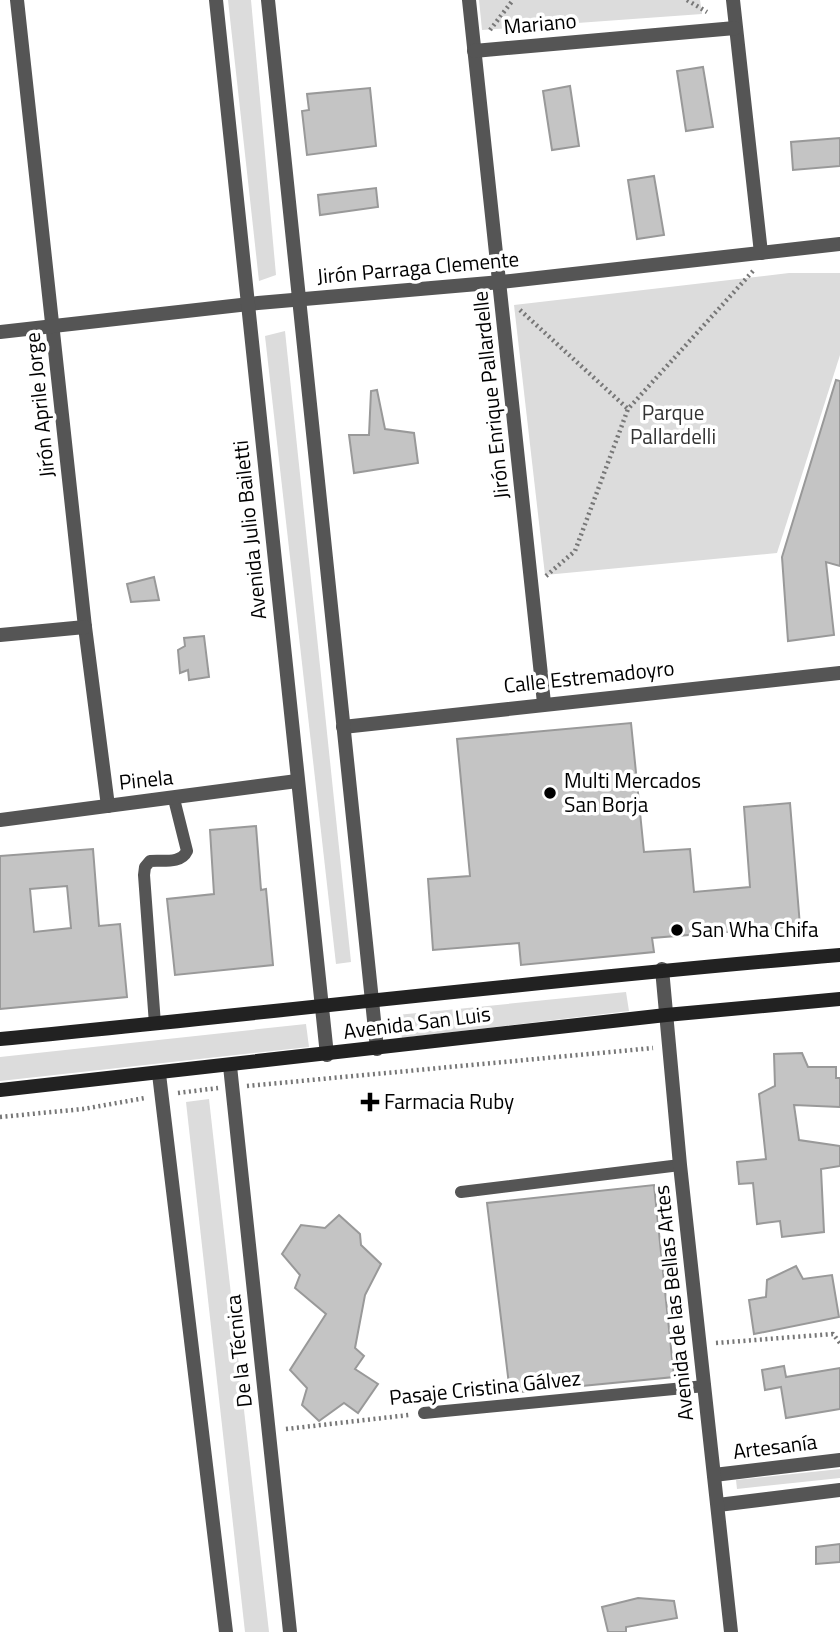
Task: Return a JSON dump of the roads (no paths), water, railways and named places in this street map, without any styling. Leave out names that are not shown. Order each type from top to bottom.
[{"type":"main road","name":"Avenida San Luis","points":[[0,1039],[323,1008],[662,969],[840,955]]},
{"type":"main road","name":"Avenida San Luis","points":[[0,1090],[327,1055],[666,1014],[840,999]]},
{"type":"street","name":"Jirón Aprile Jorge","points":[[18,0],[85,627],[108,806]]},
{"type":"street","name":"Avenida Julio Bailetti","points":[[216,0],[327,1055]]},
{"type":"street","points":[[268,0],[377,1049]]},
{"type":"street","name":"Jirón Enrique Pallardelle","points":[[469,0],[544,703]]},
{"type":"street","points":[[733,0],[761,253]]},
{"type":"street","name":"Mariano","points":[[474,51],[735,28]]},
{"type":"street","name":"Jirón Parraga Clemente","points":[[0,332],[299,299],[501,287],[840,244]]},
{"type":"street","points":[[0,635],[85,627]]},
{"type":"street","name":"Calle Estremadoyro","points":[[343,727],[544,703],[840,673]]},
{"type":"street","name":"Pinela","points":[[0,820],[298,781]]},
{"type":"street","name":"Avenida de las Bellas Artes","points":[[662,969],[680,1165],[731,1632]]},
{"type":"street","name":"De la Técnica","points":[[230,1066],[290,1632]]},
{"type":"street","points":[[159,1074],[226,1632]]},
{"type":"street","name":"Artesanía","points":[[714,1475],[840,1460]]},
{"type":"street","points":[[718,1506],[840,1490]]},
{"type":"lane","points":[[155,1024],[144,875],[145,867],[150,861],[181,860],[187,852],[174,799]]},
{"type":"lane","points":[[461,1192],[680,1165]]},
{"type":"lane","name":"Pasaje Cristina Gálvez","points":[[424,1413],[705,1386]]},
{"type":"place","name":"Multi Mercados San Borja","points":[[550,793]]},
{"type":"place","name":"San Wha Chifa","points":[[677,930]]},
{"type":"place","name":"Farmacia Ruby","points":[[370,1102]]},
{"type":"park label","name":"Parque Pallardelli","points":[[673,425]]}]
